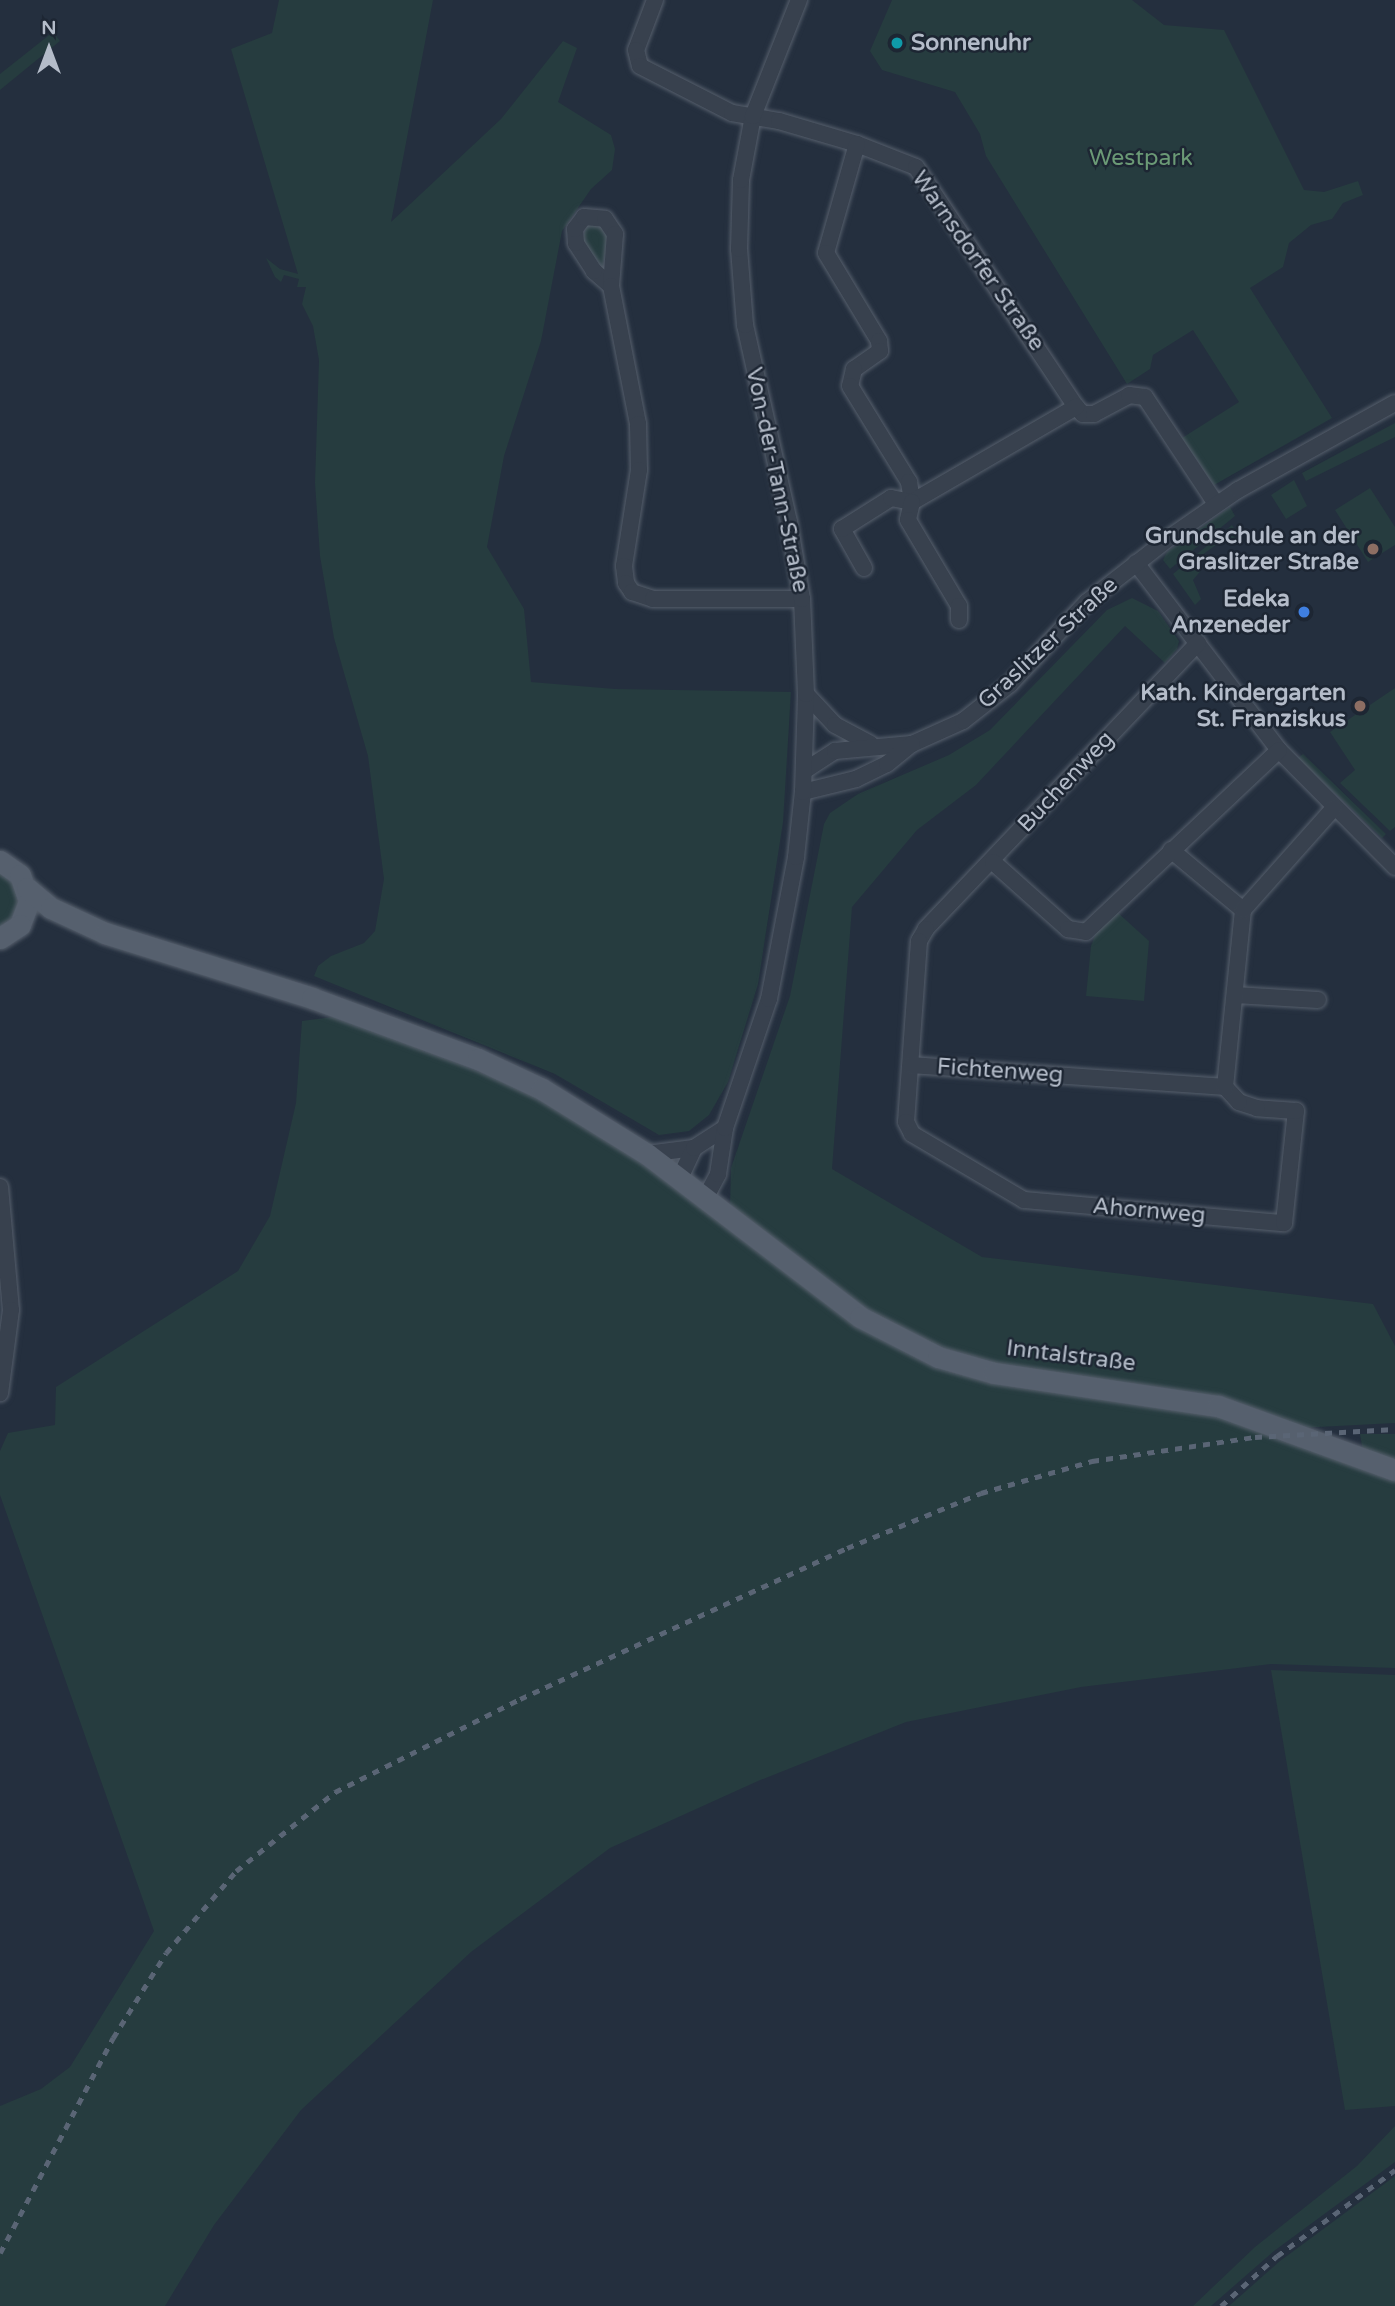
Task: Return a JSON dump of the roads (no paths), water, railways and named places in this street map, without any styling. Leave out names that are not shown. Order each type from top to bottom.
[{"type":"main road","points":[[0,860],[20,874],[27,888],[29,901],[20,925]]},
{"type":"main road","points":[[27,888],[51,908],[105,933]]},
{"type":"main road","points":[[0,939],[20,925],[48,922],[105,933]]},
{"type":"main road","name":"Inntalstraße","points":[[105,933],[312,998],[478,1059],[542,1089],[647,1154],[860,1317],[938,1357],[994,1373],[1218,1406],[1395,1469]]},
{"type":"street","name":"Warnsdorfer Straße","points":[[655,0],[635,51],[640,66],[732,113],[753,116],[857,144],[905,160],[924,175],[1076,407]]},
{"type":"street","name":"Von-der-Tann-Straße","points":[[706,1197],[718,1174],[725,1128],[769,999],[796,857],[803,792],[806,694],[802,599],[743,310],[741,180],[753,116],[799,0]]},
{"type":"street","points":[[857,144],[826,253],[879,341],[880,351],[854,369],[849,377],[850,386],[909,482],[912,502],[908,520],[959,606],[959,620]]},
{"type":"street","points":[[611,286],[640,441],[624,566],[626,583],[632,592],[653,599],[802,599]]},
{"type":"street","points":[[864,568],[842,529],[891,498],[912,502],[1076,407],[1083,414],[1094,414],[1129,395],[1145,397],[1216,505]]},
{"type":"street","name":"Graslitzer Straße","points":[[803,792],[856,779],[887,764],[912,744],[985,706],[1087,602],[1136,563],[1216,505],[1395,403]]},
{"type":"street","points":[[1136,563],[1279,750],[1395,867]]},
{"type":"street","name":"Buchenweg","points":[[993,862],[1198,643]]},
{"type":"street","name":"Graslitzer Straße","points":[[806,694],[835,725],[872,745]]},
{"type":"street","name":"Graslitzer Straße","points":[[804,771],[835,751],[872,745],[912,744]]},
{"type":"street","points":[[993,862],[1068,929],[1079,933],[1094,926],[1279,750]]},
{"type":"street","points":[[1225,1087],[1243,910],[1334,808]]},
{"type":"street","points":[[1171,850],[1243,910]]},
{"type":"street","name":"Fichtenweg","points":[[993,862],[919,941],[911,1065],[1225,1087]]},
{"type":"street","points":[[1236,995],[1318,1000]]},
{"type":"street","name":"Ahornweg","points":[[911,1065],[908,1129],[1008,1195],[1024,1200],[1284,1223],[1296,1111],[1256,1108],[1239,1102],[1225,1087]]},
{"type":"street","points":[[647,1154],[694,1148],[725,1128]]},
{"type":"street","points":[[680,1178],[694,1148]]},
{"type":"street","points":[[0,1187],[11,1310],[0,1393]]},
{"type":"railway","points":[[0,2253],[113,2038],[166,1953],[236,1871],[335,1792],[520,1699],[847,1548],[981,1493],[1092,1461],[1255,1437],[1395,1429]]},
{"type":"railway","points":[[1221,2306],[1277,2256],[1395,2170]]},
{"type":"place","name":"Sonnenuhr","points":[[897,43]]},
{"type":"place","name":"Grundschule an der Graslitzer Straße","points":[[1373,549]]},
{"type":"place","name":"Edeka Anzeneder","points":[[1304,612]]},
{"type":"place","name":"Kath. Kindergarten St. Franziskus","points":[[1360,706]]},
{"type":"park label","name":"Westpark","points":[[1141,158]]}]
